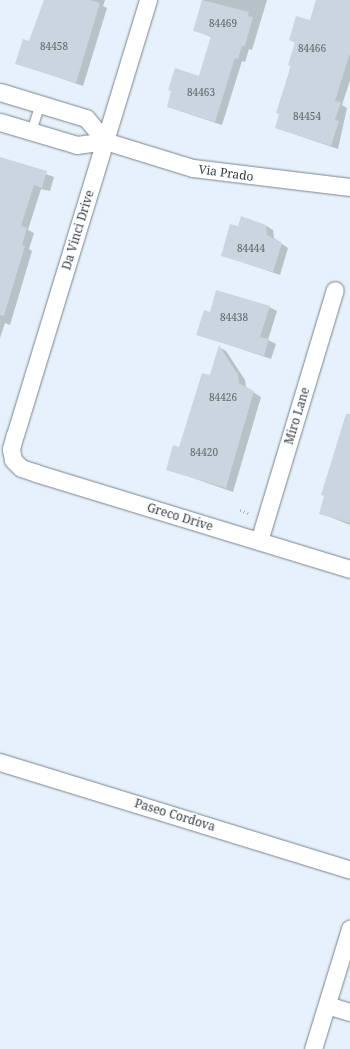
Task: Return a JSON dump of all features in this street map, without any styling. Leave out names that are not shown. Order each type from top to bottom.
[{"type":"street","name":"Da Vinci Drive","points":[[13,460],[11,449],[15,434],[148,0]]},
{"type":"street","points":[[0,92],[86,118],[105,141]]},
{"type":"street","name":"Via Prado","points":[[0,122],[77,145],[105,141],[193,168],[350,187]]},
{"type":"street","name":"Miro Lane","points":[[259,541],[336,290]]},
{"type":"street","name":"Greco Drive","points":[[13,460],[21,468],[36,473],[350,569]]},
{"type":"street","name":"Paseo Cordova","points":[[0,762],[350,870]]},
{"type":"street","points":[[313,1049],[350,929]]},
{"type":"street","points":[[327,1005],[350,1012]]},
{"type":"lane","points":[[31,131],[40,104]]},
{"type":"building","points":[[44,0],[90,0],[100,3],[76,83],[15,64],[23,39],[29,41]]},
{"type":"building","points":[[202,0],[249,12],[248,16],[253,17],[245,46],[242,46],[238,59],[235,58],[215,122],[167,107],[171,91],[168,90],[175,68],[199,76],[211,36],[193,31]]},
{"type":"building","points":[[316,0],[350,0],[350,53],[335,101],[341,102],[335,120],[339,121],[331,146],[275,128],[279,114],[276,113],[291,66],[288,65],[295,42],[289,40],[296,16],[310,20]]},
{"type":"building","points":[[0,157],[47,171],[42,188],[34,185],[21,226],[27,228],[22,245],[25,246],[4,316],[0,315]]},
{"type":"building","points":[[241,216],[266,225],[267,235],[282,243],[273,272],[221,256],[230,224],[238,226]]},
{"type":"building","points":[[216,290],[270,306],[260,337],[269,339],[264,356],[196,335],[204,310],[210,312]]},
{"type":"building","points":[[219,345],[238,375],[239,383],[254,391],[226,488],[166,470],[173,445],[179,447],[202,373],[210,375]]},
{"type":"building","points":[[346,414],[350,414],[350,523],[319,514],[324,496],[321,495]]}]
